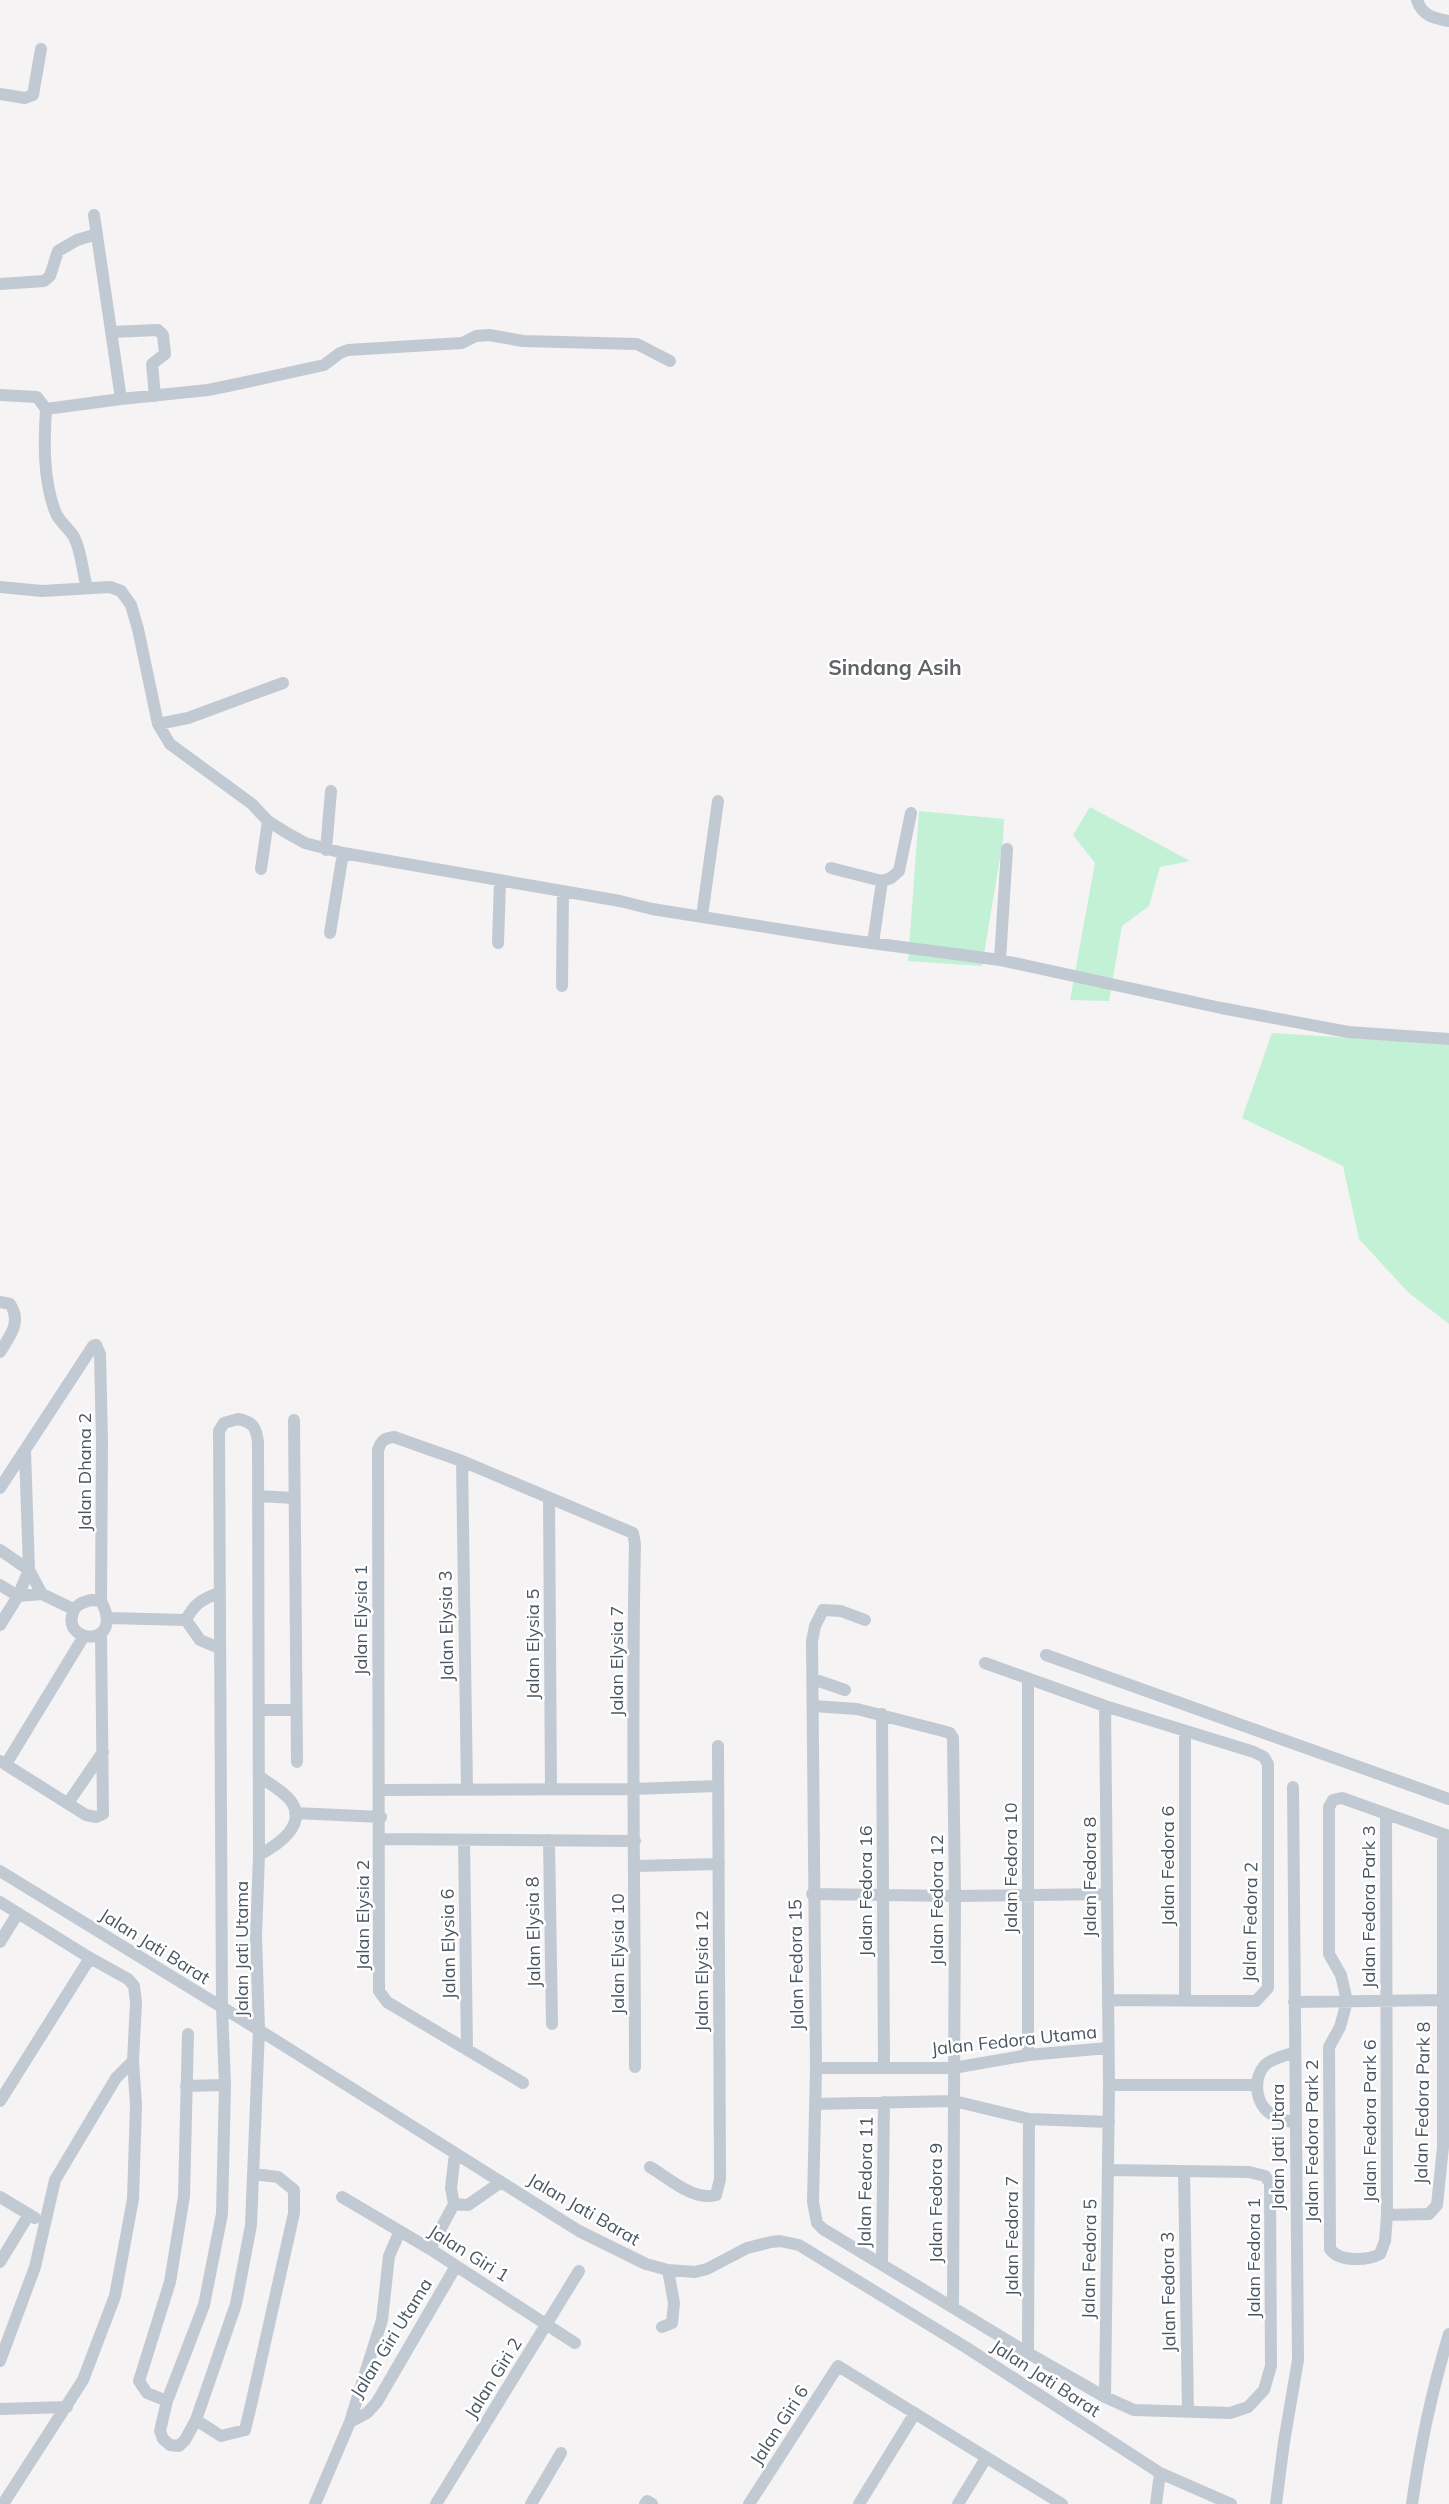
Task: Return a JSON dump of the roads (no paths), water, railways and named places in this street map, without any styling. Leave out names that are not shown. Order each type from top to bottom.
[{"type":"street","points":[[1417,0],[1425,14],[1431,18],[1449,21]]},
{"type":"street","points":[[0,94],[25,98],[33,95],[41,49]]},
{"type":"street","points":[[94,215],[121,399]]},
{"type":"street","points":[[0,284],[44,281],[50,276],[58,251],[77,240],[97,234]]},
{"type":"street","points":[[111,332],[158,330],[163,335],[165,354],[152,364],[155,396]]},
{"type":"street","points":[[46,409],[208,390],[324,365],[348,350],[462,343],[476,336],[489,335],[523,341],[637,344],[670,361]]},
{"type":"street","points":[[0,395],[38,397],[46,409],[45,464],[55,514],[74,537],[79,549],[87,587]]},
{"type":"street","points":[[0,588],[42,591],[110,587],[121,591],[131,605],[158,724],[176,749],[252,804],[268,821],[305,843],[344,853],[702,916],[1000,960],[1221,1008],[1348,1032],[1449,1039]]},
{"type":"street","points":[[158,724],[188,718],[283,683]]},
{"type":"street","points":[[326,849],[331,791]]},
{"type":"street","points":[[702,916],[718,801]]},
{"type":"street","points":[[831,868],[882,881],[891,878],[899,871],[911,813]]},
{"type":"street","points":[[261,869],[268,821]]},
{"type":"street","points":[[1000,960],[1007,849]]},
{"type":"street","points":[[330,933],[344,853]]},
{"type":"street","points":[[498,943],[500,881]]},
{"type":"street","points":[[873,943],[882,881]]},
{"type":"street","points":[[562,986],[563,892]]},
{"type":"street","points":[[0,1302],[10,1305],[16,1313],[16,1322],[0,1352]]},
{"type":"street","name":"Jalan Dhana 2","points":[[25,1450],[93,1346],[96,1345],[100,1354],[102,1402],[101,1601]]},
{"type":"street","name":"Jalan Jati Utama","points":[[237,1419],[249,1421],[256,1428],[258,1496],[260,1710],[256,1936],[259,2030],[252,2225],[236,2304],[196,2420],[179,2446],[170,2445],[163,2439],[160,2431],[167,2401],[204,2305],[222,2214],[225,2085],[222,2008],[219,1593],[219,1431],[224,1423],[237,1419]]},
{"type":"street","points":[[294,1420],[297,1762]]},
{"type":"street","name":"Jalan Elysia 1","points":[[381,1817],[378,1450],[380,1443],[386,1438],[394,1437],[462,1461]]},
{"type":"street","points":[[0,1488],[25,1450]]},
{"type":"street","points":[[0,1625],[18,1596],[29,1570],[25,1450]]},
{"type":"street","points":[[462,1461],[549,1498]]},
{"type":"street","name":"Jalan Elysia 3","points":[[462,1461],[467,1790]]},
{"type":"street","points":[[258,1496],[294,1498]]},
{"type":"street","name":"Jalan Elysia 7","points":[[549,1498],[612,1522],[633,1533],[635,1544],[634,1841]]},
{"type":"street","name":"Jalan Elysia 5","points":[[549,1498],[551,1789]]},
{"type":"street","points":[[0,1550],[29,1570],[42,1594]]},
{"type":"street","points":[[0,1585],[18,1596],[42,1594],[73,1609]]},
{"type":"street","points":[[186,1620],[201,1599],[219,1593]]},
{"type":"street","points":[[101,1601],[108,1618],[107,1627],[101,1634],[93,1637],[84,1636],[75,1630],[71,1620],[73,1609],[81,1602],[101,1601]]},
{"type":"street","name":"Jalan Fedora 15","points":[[865,1620],[841,1611],[823,1610],[815,1626],[812,1641],[812,1894],[816,2068],[813,2202],[817,2223],[823,2229],[882,2263]]},
{"type":"street","points":[[108,1618],[186,1620]]},
{"type":"street","points":[[186,1620],[200,1640],[219,1648]]},
{"type":"street","points":[[84,1636],[3,1763],[86,1815],[96,1817],[102,1814],[101,1634]]},
{"type":"street","points":[[1046,1655],[1449,1799]]},
{"type":"street","points":[[985,1664],[1028,1681],[1185,1731]]},
{"type":"street","points":[[813,1679],[845,1690]]},
{"type":"street","name":"Jalan Fedora 10","points":[[1028,1681],[1028,2055]]},
{"type":"street","points":[[813,1706],[842,1706],[882,1714]]},
{"type":"street","name":"Jalan Fedora 8","points":[[1106,1706],[1109,2085]]},
{"type":"street","points":[[260,1710],[296,1710]]},
{"type":"street","name":"Jalan Fedora 12","points":[[882,1714],[950,1733],[953,1738],[954,2101]]},
{"type":"street","name":"Jalan Fedora 16","points":[[882,1714],[884,2068]]},
{"type":"street","name":"Jalan Fedora 2","points":[[1108,2000],[1256,2001],[1268,1988],[1268,1764],[1264,1757],[1254,1752],[1185,1731]]},
{"type":"street","name":"Jalan Fedora 6","points":[[1185,1731],[1185,2000]]},
{"type":"street","name":"Jalan Elysia 12","points":[[650,2167],[694,2194],[707,2198],[716,2195],[720,2180],[718,1746]]},
{"type":"street","points":[[68,1803],[103,1752]]},
{"type":"street","points":[[259,1776],[283,1793],[294,1807],[295,1814],[288,1836],[273,1848],[259,1855]]},
{"type":"street","points":[[379,1790],[633,1789],[718,1786]]},
{"type":"street","name":"Jalan Jati Utara","points":[[1276,2504],[1298,2360],[1293,1787]]},
{"type":"street","points":[[1347,2001],[1341,1976],[1329,1954],[1329,1807],[1333,1800],[1342,1798],[1446,1835]]},
{"type":"street","points":[[295,1814],[381,1817]]},
{"type":"street","name":"Jalan Fedora Park 3","points":[[1386,1814],[1387,2001]]},
{"type":"street","name":"Jalan Elysia 2","points":[[381,1817],[380,1991],[387,2002],[467,2049]]},
{"type":"street","name":"Jalan Fedora Park 8","points":[[1387,2215],[1429,2214],[1437,2205],[1446,2147],[1443,2000],[1446,1835]]},
{"type":"street","points":[[380,1839],[634,1841]]},
{"type":"street","name":"Jalan Elysia 6","points":[[464,1840],[467,2049]]},
{"type":"street","name":"Jalan Elysia 8","points":[[549,1840],[552,2024]]},
{"type":"street","name":"Jalan Elysia 10","points":[[634,1841],[635,2067]]},
{"type":"street","points":[[635,1866],[719,1864]]},
{"type":"street","name":"Jalan Jati Barat","points":[[0,1871],[579,2231],[646,2264],[682,2272],[707,2269],[747,2248],[780,2241],[799,2245],[1160,2473],[1231,2504]]},
{"type":"street","points":[[812,1894],[955,1896],[1107,1894]]},
{"type":"street","points":[[0,1902],[128,1979],[134,1986],[136,2002],[133,2061],[135,2105],[133,2199],[115,2296],[83,2380],[3,2504]]},
{"type":"street","points":[[0,1942],[18,1913]]},
{"type":"street","points":[[0,2101],[90,1958]]},
{"type":"street","points":[[1294,2001],[1443,2000]]},
{"type":"street","name":"Jalan Fedora Park 2","points":[[1347,2001],[1340,2027],[1329,2047],[1330,2249],[1334,2255],[1342,2258],[1373,2258],[1380,2254],[1385,2241]]},
{"type":"street","name":"Jalan Fedora Park 6","points":[[1385,2241],[1387,2001]]},
{"type":"street","points":[[167,2401],[147,2393],[140,2381],[170,2282],[184,2196],[188,2034]]},
{"type":"street","name":"Jalan Fedora Utama","points":[[816,2068],[954,2068],[1028,2055],[1108,2048]]},
{"type":"street","points":[[467,2049],[523,2083]]},
{"type":"street","points":[[1295,2052],[1265,2064],[1259,2072],[1256,2085],[1265,2109],[1281,2119],[1295,2123]]},
{"type":"street","points":[[0,2361],[35,2267],[55,2180],[116,2078],[133,2061]]},
{"type":"street","points":[[186,2086],[225,2085]]},
{"type":"street","points":[[1109,2085],[1256,2085]]},
{"type":"street","name":"Jalan Fedora 5","points":[[1106,2397],[1109,2085]]},
{"type":"street","points":[[815,2104],[954,2101],[1029,2119],[1108,2122]]},
{"type":"street","name":"Jalan Fedora 9","points":[[953,2306],[954,2101]]},
{"type":"street","name":"Jalan Fedora 11","points":[[882,2263],[884,2102]]},
{"type":"street","name":"Jalan Fedora 7","points":[[1028,2353],[1029,2119]]},
{"type":"street","points":[[430,2249],[454,2204],[451,2188],[455,2153]]},
{"type":"street","name":"Jalan Fedora 1","points":[[1108,2170],[1249,2172],[1265,2176],[1270,2183],[1271,2366],[1264,2390],[1248,2407],[1230,2414],[1188,2412]]},
{"type":"street","name":"Jalan Fedora 3","points":[[1184,2171],[1188,2412]]},
{"type":"street","points":[[196,2420],[221,2436],[245,2430],[294,2213],[294,2190],[278,2177],[254,2174]]},
{"type":"street","points":[[454,2204],[468,2205],[501,2182]]},
{"type":"street","points":[[0,2197],[28,2216],[44,2222]]},
{"type":"street","name":"Jalan Giri 1","points":[[342,2197],[430,2249],[575,2343]]},
{"type":"street","points":[[0,2262],[28,2216]]},
{"type":"street","name":"Jalan Giri Utama","points":[[315,2504],[350,2422],[382,2320],[389,2256],[400,2231]]},
{"type":"street","points":[[882,2263],[1028,2353],[1106,2397],[1134,2410],[1188,2412]]},
{"type":"street","name":"Jalan Giri Utama","points":[[350,2422],[367,2413],[377,2402],[456,2266]]},
{"type":"street","points":[[662,2328],[672,2323],[675,2314],[668,2270]]},
{"type":"street","name":"Jalan Giri 2","points":[[436,2504],[579,2271]]},
{"type":"street","points":[[1412,2504],[1426,2418],[1446,2357],[1449,2334]]},
{"type":"street","name":"Jalan Giri 6","points":[[749,2504],[838,2366],[915,2413]]},
{"type":"street","points":[[0,2409],[67,2407]]},
{"type":"street","points":[[860,2504],[915,2413],[1062,2504]]},
{"type":"street","points":[[531,2504],[561,2453]]},
{"type":"street","points":[[958,2504],[986,2458]]},
{"type":"street","points":[[1156,2503],[1160,2473]]},
{"type":"district","name":"Sindang Asih","points":[[895,667]]}]
